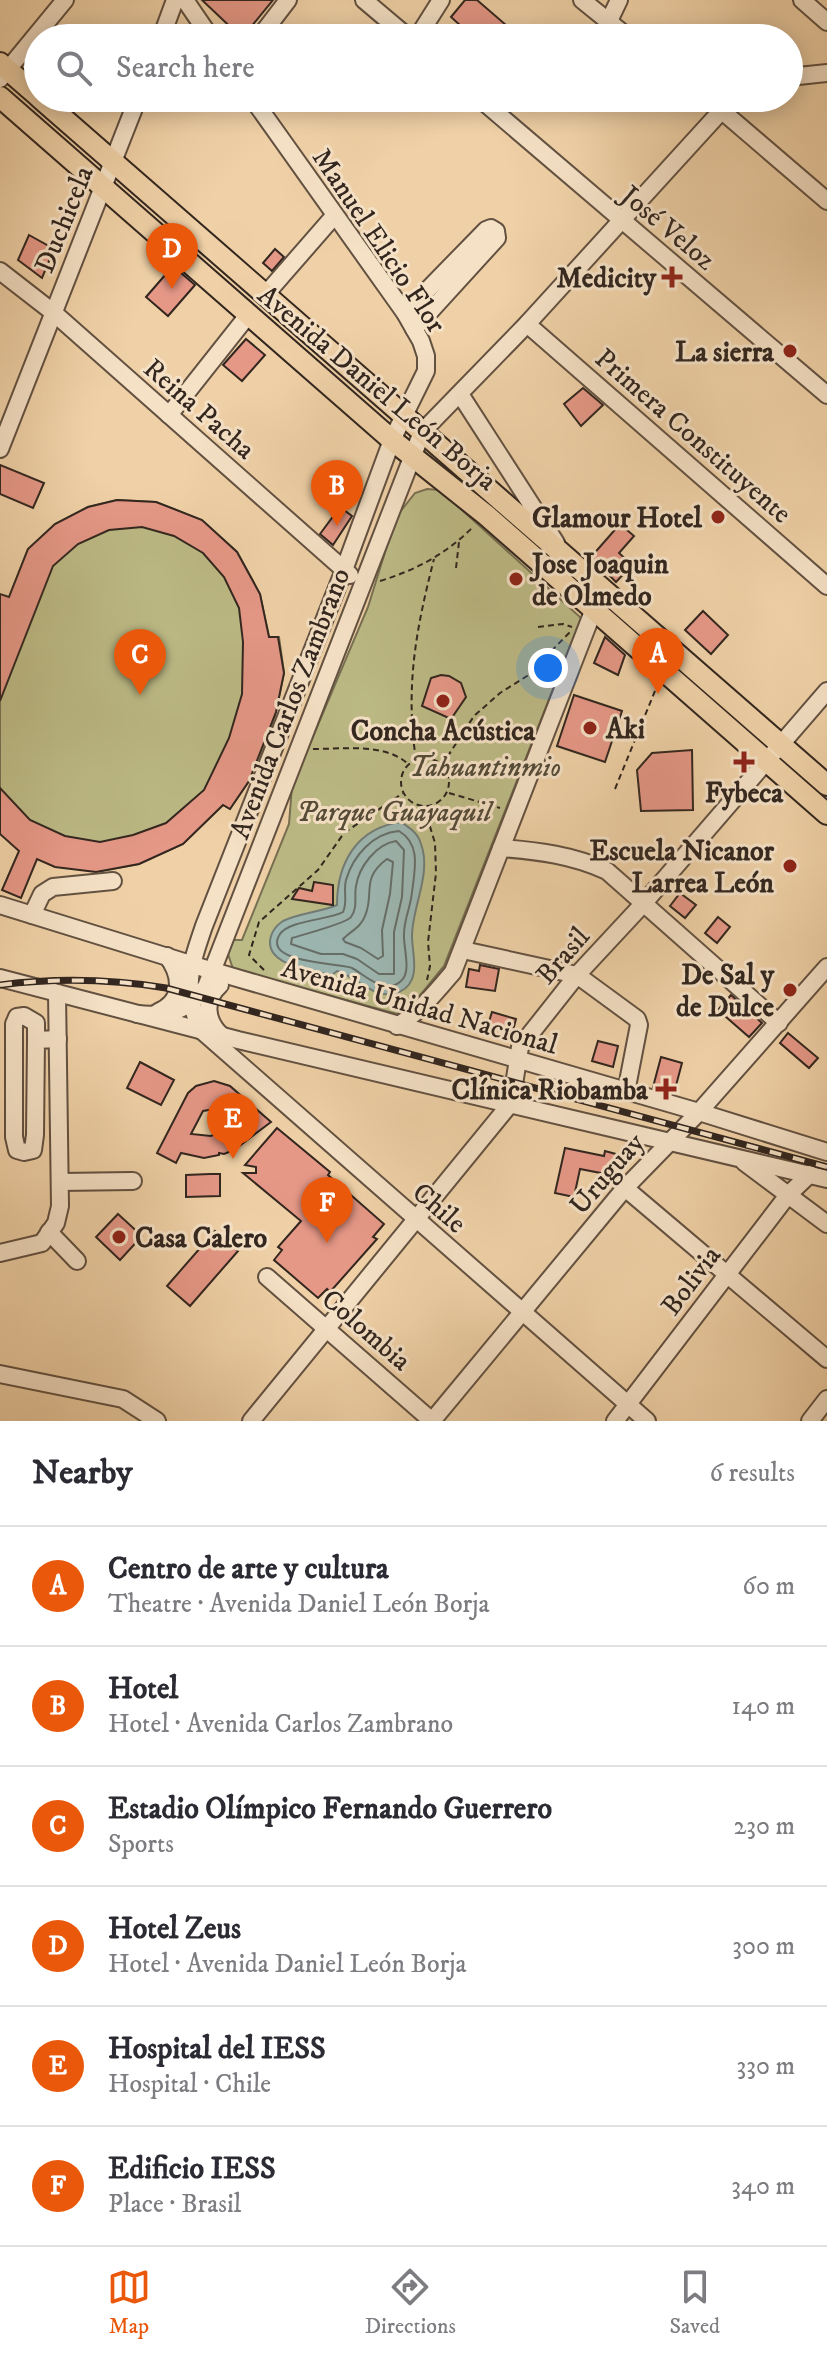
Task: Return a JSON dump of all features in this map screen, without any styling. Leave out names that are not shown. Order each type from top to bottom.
[{"type":"main road","name":"Avenida Daniel León Borja","points":[[3,71],[24,86]]},
{"type":"main road","name":"Avenida Daniel León Borja","points":[[0,97],[392,440],[486,515],[664,670],[773,752],[827,785]]},
{"type":"main road","name":"Avenida Daniel León Borja","points":[[56,112],[565,558],[773,752],[827,814]]},
{"type":"street","points":[[44,24],[65,0]]},
{"type":"street","points":[[166,24],[175,0]]},
{"type":"street","points":[[185,0],[201,24]]},
{"type":"street","points":[[270,24],[288,0]]},
{"type":"street","points":[[364,0],[392,24]]},
{"type":"street","points":[[426,24],[441,0]]},
{"type":"street","points":[[582,0],[608,23],[619,0]]},
{"type":"street","points":[[802,0],[827,22]]},
{"type":"street","points":[[3,71],[24,47]]},
{"type":"street","points":[[803,76],[827,73]]},
{"type":"street","name":"Duchicela","points":[[0,449],[133,112]]},
{"type":"street","name":"Manuel Elicio Flor","points":[[262,112],[414,329],[426,356],[426,371],[403,417]]},
{"type":"street","name":"José Veloz","points":[[495,112],[827,395]]},
{"type":"street","name":"Avenida Carlos Zambrano","points":[[191,1004],[206,987],[213,971],[422,432],[527,324],[721,112]]},
{"type":"street","points":[[736,112],[827,201]]},
{"type":"street","points":[[266,294],[334,216]]},
{"type":"street","points":[[405,313],[486,230],[491,228],[496,231],[497,238],[414,329]]},
{"type":"street","name":"Reina Pacha","points":[[0,271],[54,313],[364,586]]},
{"type":"street","points":[[169,415],[249,314]]},
{"type":"street","name":"Primera Constituyente","points":[[527,324],[827,586]]},
{"type":"street","points":[[460,394],[565,558]]},
{"type":"street","name":"Avenida Carlos Zambrano","points":[[191,964],[403,417]]},
{"type":"street","points":[[397,1026],[427,1003],[453,972],[594,609]]},
{"type":"street","name":"Brasil","points":[[511,1103],[520,1047],[577,975],[643,904],[827,691]]},
{"type":"street","points":[[501,848],[561,855],[586,861],[607,871],[779,1023]]},
{"type":"street","points":[[32,915],[42,894],[53,887],[113,881]]},
{"type":"street","name":"Avenida Unidad Nacional","points":[[0,905],[236,978],[827,1152]]},
{"type":"street","points":[[463,950],[577,975],[637,1019],[639,1025],[626,1092]]},
{"type":"street","points":[[137,1014],[155,1013],[167,1008],[175,999],[179,985],[177,973],[167,956]]},
{"type":"street","points":[[191,964],[188,983],[191,1004],[201,1030]]},
{"type":"street","name":"Uruguay","points":[[432,1421],[625,1188],[699,1112],[827,967]]},
{"type":"street","points":[[221,1035],[212,1026],[208,1015],[209,1000],[223,982],[236,978]]},
{"type":"street","points":[[3,982],[819,1176]]},
{"type":"street","points":[[0,1253],[42,1243],[56,1223],[60,1206],[57,993]]},
{"type":"street","points":[[137,1014],[170,1014],[191,1004]]},
{"type":"street","points":[[24,1016],[36,1023],[36,1040],[35,1135],[33,1150],[24,1152],[17,1150],[14,1137],[14,1024],[17,1017],[24,1016]]},
{"type":"street","name":"Chile","points":[[201,1030],[647,1421]]},
{"type":"street","points":[[36,1040],[58,1039]]},
{"type":"street","points":[[251,1421],[511,1103]]},
{"type":"street","points":[[740,1159],[827,1224]]},
{"type":"street","name":"Bolivia","points":[[615,1421],[788,1195],[819,1176]]},
{"type":"street","points":[[60,1182],[133,1181]]},
{"type":"street","points":[[625,1188],[827,1359]]},
{"type":"street","points":[[49,1232],[77,1261]]},
{"type":"street","name":"Colombia","points":[[267,1277],[432,1421]]},
{"type":"street","points":[[1,1376],[123,1399],[157,1421]]},
{"type":"street","points":[[810,1421],[827,1399]]},
{"type":"path","points":[[364,586],[412,571],[434,559],[459,541],[486,515]]},
{"type":"path","points":[[456,568],[459,541]]},
{"type":"path","points":[[416,760],[410,712],[410,675],[434,559]]},
{"type":"path","points":[[442,765],[474,716],[500,693],[527,676],[594,609]]},
{"type":"path","points":[[538,627],[563,624],[573,627]]},
{"type":"path","points":[[615,789],[664,670]]},
{"type":"path","points":[[299,748],[385,752],[400,757],[408,764]]},
{"type":"path","points":[[425,758],[442,765],[450,783],[448,792],[434,805],[424,807],[408,800],[403,793],[400,783],[402,773],[408,764],[416,760],[425,758]]},
{"type":"path","points":[[448,792],[515,812]]},
{"type":"path","points":[[266,972],[249,955],[259,922],[318,870],[344,833],[403,793]]},
{"type":"path","points":[[424,807],[435,843],[436,873],[428,942],[430,966],[426,981]]},
{"type":"green space","name":"Parque Guayaquil","points":[[427,489],[440,490],[581,618],[444,966],[413,1004],[397,1014],[233,969],[227,951],[231,940],[242,940],[289,824],[292,786],[368,607],[396,517],[415,493]]},
{"type":"green space","points":[[117,500],[156,502],[202,520],[237,552],[260,594],[269,637],[279,637],[284,673],[275,716],[256,771],[230,809],[223,805],[183,844],[139,864],[96,872],[0,834],[0,620],[28,549],[55,524],[88,507]]},
{"type":"water","points":[[401,822],[420,840],[424,855],[423,878],[413,925],[413,974],[407,987],[393,994],[378,993],[337,971],[332,975],[302,969],[274,954],[270,946],[271,936],[277,926],[289,918],[337,905],[341,876],[352,850],[372,832]]},
{"type":"building","points":[[202,0],[273,0],[253,24],[227,24]]},
{"type":"building","points":[[465,0],[477,0],[505,24],[459,24],[451,17]]},
{"type":"building","points":[[29,235],[54,249],[42,278],[18,260]]},
{"type":"building","points":[[275,249],[284,257],[272,271],[263,263]]},
{"type":"building","points":[[173,266],[195,285],[168,316],[146,297]]},
{"type":"building","points":[[246,339],[265,355],[242,381],[223,365]]},
{"type":"building","points":[[583,388],[603,405],[581,426],[564,404]]},
{"type":"building","points":[[0,465],[44,483],[33,508],[0,494]]},
{"type":"building","points":[[117,500],[156,502],[202,520],[237,552],[260,594],[269,637],[278,637],[284,673],[276,712],[249,781],[230,809],[223,805],[183,844],[139,864],[96,872],[55,867],[37,859],[21,898],[2,890],[19,851],[0,834],[0,788],[30,820],[65,836],[100,842],[133,835],[166,823],[204,790],[229,738],[242,694],[243,642],[239,608],[224,577],[203,553],[174,536],[142,527],[109,530],[78,544],[53,566],[0,701],[0,594],[9,597],[28,549],[55,524],[88,507]]},
{"type":"building","points":[[340,507],[352,516],[333,545],[320,534]]},
{"type":"building","points":[[620,524],[634,536],[619,553],[632,565],[616,582],[591,557]]},
{"type":"building","points":[[703,611],[728,635],[711,654],[685,630]]},
{"type":"building","points":[[605,637],[625,655],[618,675],[594,663]]},
{"type":"building","name":"Concha Acústica","points":[[441,675],[461,683],[466,697],[451,719],[422,706],[431,678]]},
{"type":"building","name":"Aki","points":[[574,695],[622,711],[605,762],[557,746]]},
{"type":"building","points":[[692,750],[693,810],[641,811],[637,770],[652,753]]},
{"type":"building","points":[[314,882],[333,885],[333,905],[292,899],[299,888],[312,891]]},
{"type":"building","points":[[680,893],[696,905],[685,918],[670,906]]},
{"type":"building","points":[[718,917],[730,927],[717,943],[705,933]]},
{"type":"building","points":[[480,965],[499,969],[495,991],[466,987],[469,969],[479,971]]},
{"type":"building","points":[[731,995],[762,1023],[749,1037],[718,1010]]},
{"type":"building","points":[[492,1012],[516,1019],[511,1038],[486,1031]]},
{"type":"building","points":[[788,1033],[818,1058],[809,1068],[780,1043]]},
{"type":"building","points":[[598,1041],[618,1046],[613,1067],[592,1061]]},
{"type":"building","points":[[661,1057],[682,1063],[674,1093],[653,1087]]},
{"type":"building","points":[[140,1062],[174,1080],[161,1105],[127,1088]]},
{"type":"building","points":[[214,1081],[230,1086],[271,1122],[234,1150],[204,1158],[181,1153],[176,1163],[157,1153],[188,1093],[196,1086]],"holes":[[[221,1108],[239,1124],[211,1136],[191,1134],[203,1111]]]},
{"type":"building","points":[[277,1128],[330,1172],[328,1175],[384,1224],[373,1237],[377,1239],[330,1292],[327,1289],[318,1298],[274,1260],[282,1250],[278,1247],[301,1221],[243,1173],[256,1173],[256,1167],[245,1165]]},
{"type":"building","points":[[565,1148],[604,1156],[605,1151],[616,1154],[611,1175],[580,1169],[574,1197],[555,1193]]},
{"type":"building","points":[[220,1174],[220,1196],[186,1197],[186,1175]]},
{"type":"building","name":"Casa Calero","points":[[118,1214],[142,1236],[120,1260],[96,1237]]},
{"type":"building","points":[[215,1231],[238,1251],[190,1306],[167,1286]]},
{"type":"railway","points":[[0,985],[83,980],[166,988],[827,1167]]},
{"type":"place","name":"Medicity","points":[[672,277]]},
{"type":"place","name":"Hotel Zeus","points":[[172,289]]},
{"type":"place","name":"La sierra","points":[[790,351]]},
{"type":"place","name":"Glamour Hotel","points":[[718,517]]},
{"type":"place","name":"Hotel","points":[[337,526]]},
{"type":"place","name":"Jose Joaquin de Olmedo","points":[[516,579]]},
{"type":"place","name":"Centro de arte y cultura","points":[[658,694]]},
{"type":"place","name":"Estadio Olímpico Fernando Guerrero","points":[[140,695]]},
{"type":"place","name":"Concha Acústica","points":[[443,701]]},
{"type":"place","name":"Aki","points":[[590,728]]},
{"type":"place","name":"Fybeca","points":[[744,762]]},
{"type":"place","name":"Escuela Nicanor Larrea León","points":[[790,866]]},
{"type":"place","name":"De Sal y de Dulce","points":[[790,990]]},
{"type":"place","name":"Clínica Riobamba","points":[[666,1089]]},
{"type":"place","name":"Hospital del IESS","points":[[233,1159]]},
{"type":"place","name":"Casa Calero","points":[[119,1237]]},
{"type":"place","name":"Edificio IESS","points":[[327,1243]]},
{"type":"park label","name":"Tahuantinmio","points":[[485,766]]}]
